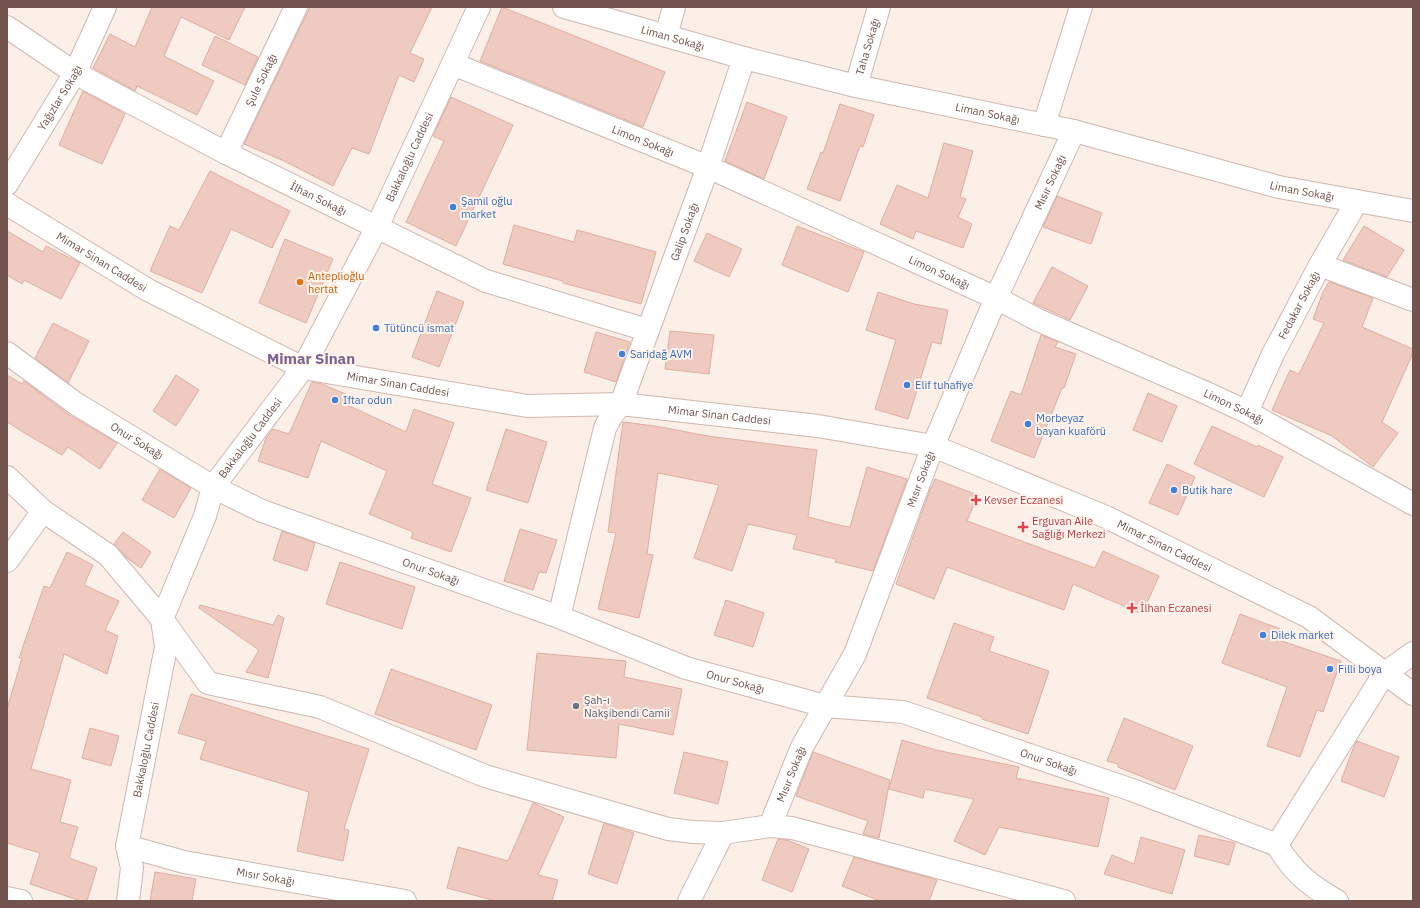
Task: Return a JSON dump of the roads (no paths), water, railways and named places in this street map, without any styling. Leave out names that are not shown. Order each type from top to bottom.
[{"type":"street","name":"Yağızlar Sokağı","points":[[7,184],[76,73],[105,7]]},
{"type":"street","name":"Şule Sokağı","points":[[226,153],[296,7]]},
{"type":"street","name":"Bakkaloğlu Caddesi","points":[[128,901],[132,868],[127,846],[166,648],[162,619],[205,516],[213,487],[302,368],[377,228],[479,7]]},
{"type":"street","name":"Liman Sokağı","points":[[564,7],[744,58],[856,86],[1074,131],[1279,187],[1413,211]]},
{"type":"street","points":[[666,36],[674,7]]},
{"type":"street","name":"Taha Sokağı","points":[[856,86],[879,7]]},
{"type":"street","points":[[1044,125],[1080,7]]},
{"type":"street","name":"İlhan Sokağı","points":[[7,27],[76,73],[226,153],[486,281],[647,330]]},
{"type":"street","name":"Galip Sokağı","points":[[559,617],[605,428],[612,415],[621,404],[708,167],[744,58]]},
{"type":"street","name":"Limon Sokağı","points":[[453,64],[708,167],[996,298],[1038,320],[1197,389],[1247,412],[1413,504]]},
{"type":"street","name":"Mısır Sokağı","points":[[770,826],[802,747],[855,654],[933,446],[996,298],[1074,131]]},
{"type":"street","name":"Fedakar Sokağı","points":[[1247,412],[1273,354],[1320,265],[1357,201]]},
{"type":"street","name":"Mimar Sinan Caddesi","points":[[7,204],[148,290],[302,368],[527,406],[621,404],[818,426],[933,446],[1106,517],[1309,617],[1413,694]]},
{"type":"street","points":[[1320,265],[1413,300]]},
{"type":"street","name":"Onur Sokağı","points":[[7,353],[75,403],[213,487],[262,511],[559,617],[686,668],[826,706],[903,712],[1132,790],[1277,844]]},
{"type":"street","points":[[7,477],[43,511],[108,555],[162,619],[208,683],[320,707],[485,776],[668,829],[723,833],[770,826],[792,828],[1064,901]]},
{"type":"street","points":[[7,561],[43,511]]},
{"type":"street","points":[[1337,901],[1303,880],[1284,857],[1277,844],[1384,674],[1413,653]]},
{"type":"street","points":[[689,901],[723,833]]},
{"type":"street","name":"Mısır Sokağı","points":[[127,846],[184,862],[405,901]]},
{"type":"street","points":[[7,898],[21,901]]},
{"type":"place","name":"Şamil oğlu market","points":[[453,207]]},
{"type":"place","name":"Anteplioğlu hertat","points":[[300,282]]},
{"type":"place","name":"Tütüncü ismat","points":[[376,328]]},
{"type":"place","name":"Saridağ AVM","points":[[622,354]]},
{"type":"place","name":"Elif tuhafiye","points":[[907,385]]},
{"type":"place","name":"Iftar odun","points":[[335,400]]},
{"type":"place","name":"Morbeyaz bayan kuaförü","points":[[1028,424]]},
{"type":"place","name":"Butik hare","points":[[1174,490]]},
{"type":"place","name":"Kevser Eczanesi","points":[[976,500]]},
{"type":"place","name":"Erguvan Aile Sağlığı Merkezi","points":[[1023,527]]},
{"type":"place","name":"İlhan Eczanesi","points":[[1132,608]]},
{"type":"place","name":"Dilek market","points":[[1263,635]]},
{"type":"place","name":"Filli boya","points":[[1330,669]]},
{"type":"place","name":"Şah-ı Nakşibendi Camii","points":[[576,706]]},
{"type":"district","name":"Mimar Sinan","points":[[311,358]]}]
